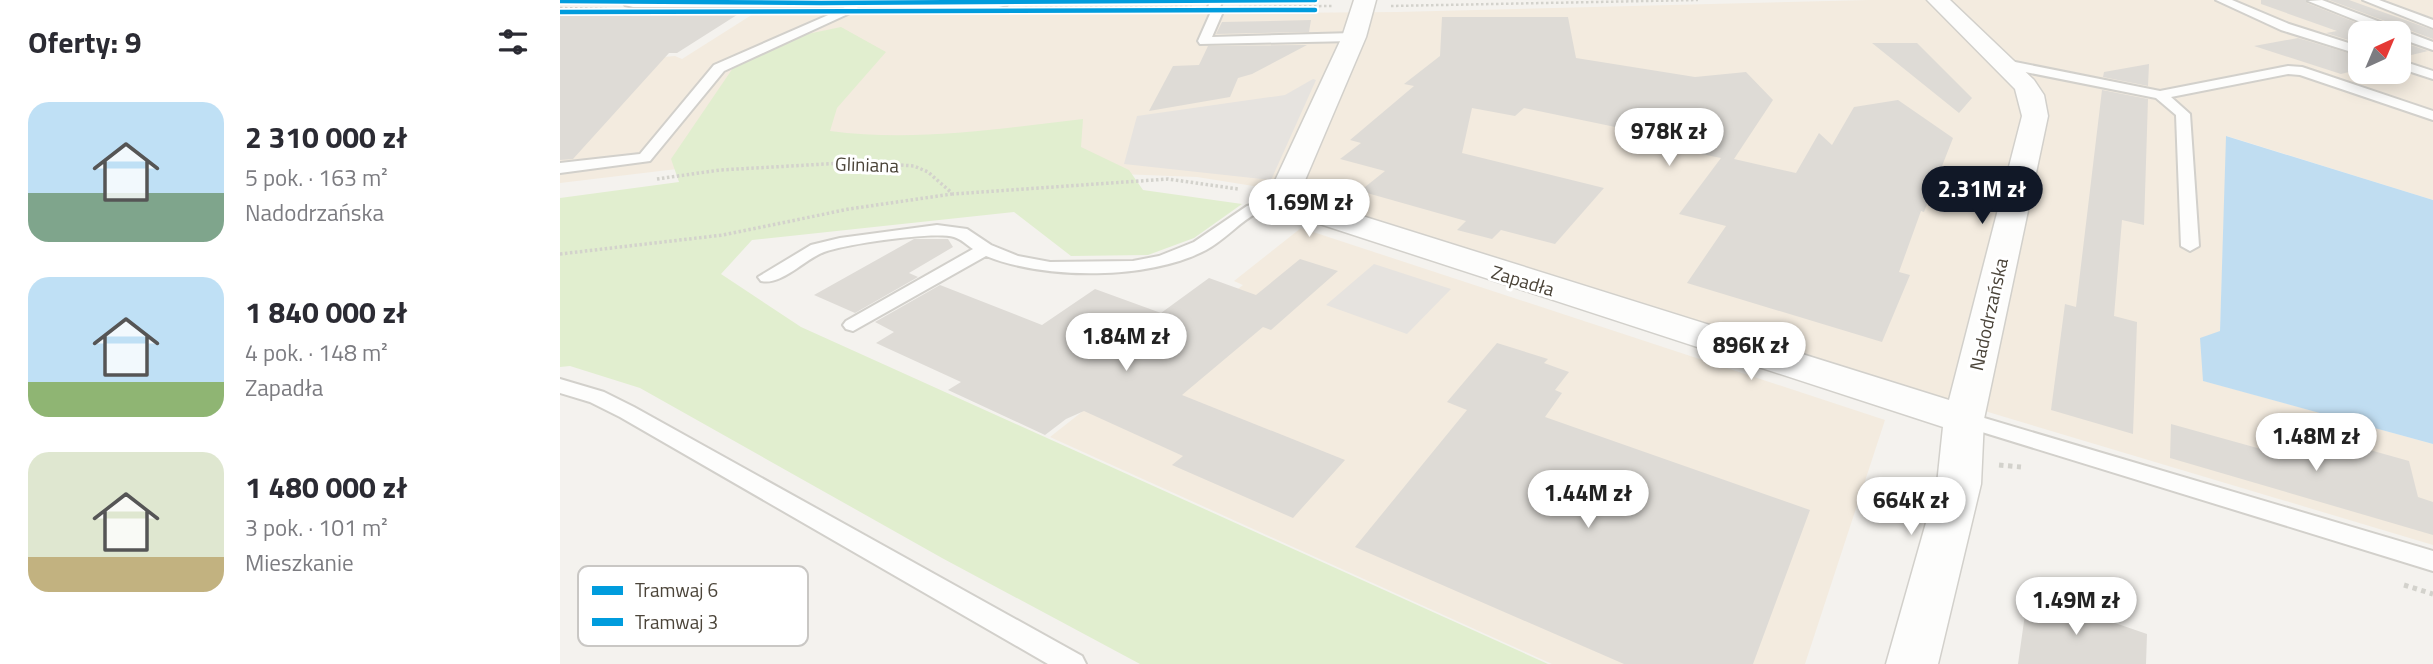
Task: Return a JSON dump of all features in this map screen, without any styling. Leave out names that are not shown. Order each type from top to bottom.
[{"type":"street","points":[[633,0],[1006,4]]},
{"type":"street","name":"Nadodrzańska","points":[[1912,664],[1959,484],[1964,419],[2035,116],[2031,96],[2005,64],[1938,0]]},
{"type":"street","points":[[1290,200],[1287,192],[1289,185],[1353,37],[1376,4]]},
{"type":"street","name":"Zapadła","points":[[1290,200],[1308,212],[1964,419]]},
{"type":"lane","points":[[2222,0],[2285,27],[2348,47]]},
{"type":"lane","points":[[2323,0],[2314,1],[2366,21]]},
{"type":"lane","points":[[2370,0],[2433,24]]},
{"type":"lane","points":[[560,168],[645,158],[719,68],[846,11],[860,1]]},
{"type":"lane","points":[[1215,4],[1216,14],[1203,41],[1353,37]]},
{"type":"lane","points":[[2412,39],[2433,46]]},
{"type":"lane","points":[[2412,61],[2433,57]]},
{"type":"lane","points":[[2005,64],[2160,94],[2288,70],[2302,71],[2433,116]]},
{"type":"lane","points":[[2412,68],[2433,75]]},
{"type":"lane","points":[[2160,94],[2183,114],[2190,246]]},
{"type":"lane","points":[[767,277],[817,249],[840,243],[948,230],[961,233],[985,249],[1014,261],[1050,267],[1133,266],[1163,260],[1200,246],[1253,209],[1290,200]]},
{"type":"lane","points":[[853,325],[985,249]]},
{"type":"lane","points":[[560,386],[597,397],[627,412],[1072,664]]},
{"type":"lane","points":[[1964,419],[2433,561]]},
{"type":"path","points":[[1376,4],[1698,0]]},
{"type":"path","points":[[1006,4],[1338,7]]},
{"type":"path","name":"Gliniana","points":[[649,180],[720,170],[873,163],[914,166],[928,172],[953,194]]},
{"type":"path","points":[[560,254],[723,235],[849,209],[953,194],[1168,179],[1226,186],[1290,200]]},
{"type":"path","points":[[1988,471],[2002,463],[2029,469]]},
{"type":"path","points":[[2394,582],[2433,594]]},
{"type":"shaded area","points":[[1869,0],[2433,0],[2433,200],[2227,136],[2220,331],[2204,381],[2433,444],[2433,545],[1352,217],[1320,206],[1297,193],[1197,177],[752,160],[560,183],[560,66],[675,56],[682,59],[761,9],[1043,10],[1148,14],[1397,12]]},
{"type":"shaded area","points":[[1313,79],[1316,80],[1271,180],[1124,164],[1137,116],[1285,95]]},
{"type":"shaded area","points":[[1301,228],[1885,420],[1805,664],[1552,664],[1050,437],[1243,285],[1234,281]]},
{"type":"shaded area","points":[[1374,264],[1451,289],[1407,334],[1326,305]]},
{"type":"green space","points":[[841,27],[886,52],[837,108],[830,131],[924,135],[1083,119],[1081,147],[1129,170],[1143,190],[1242,204],[1194,238],[1148,255],[1071,256],[1014,212],[752,240],[721,274],[801,327],[1548,664],[1140,664],[942,558],[640,388],[570,366],[560,367],[560,198],[679,182],[671,159],[737,62],[793,37]]},
{"type":"water","points":[[2226,136],[2433,200],[2433,444],[2203,381],[2200,338],[2220,331]]},
{"type":"building","points":[[2261,0],[2306,0],[2307,3],[2352,21],[2348,21],[2348,40],[2326,33],[2337,31],[2261,4]]},
{"type":"building","points":[[2329,0],[2349,0],[2408,21],[2385,21]]},
{"type":"building","points":[[560,11],[740,13],[677,53],[669,53],[573,159],[560,160]]},
{"type":"building","points":[[1442,17],[1568,17],[1576,58],[1695,77],[1746,72],[1773,100],[1734,159],[1796,173],[1819,133],[1832,145],[1854,107],[1898,100],[1953,138],[1924,212],[1921,211],[1899,272],[1910,275],[1882,342],[1687,283],[1726,226],[1679,214],[1721,158],[1667,147],[1673,139],[1524,108],[1515,116],[1472,108],[1462,153],[1604,188],[1555,244],[1501,230],[1492,239],[1457,230],[1466,221],[1360,191],[1385,171],[1340,159],[1361,143],[1350,140],[1414,86],[1404,84],[1440,56]]},
{"type":"building","points":[[1311,20],[1309,32],[1216,34],[1222,22]]},
{"type":"building","points":[[2412,22],[2433,30],[2433,39],[2412,31]]},
{"type":"building","points":[[2298,38],[2348,53],[2348,72],[2341,74],[2254,46]]},
{"type":"building","points":[[1872,43],[1917,43],[1972,98],[1959,113]]},
{"type":"building","points":[[1307,45],[1252,74],[1238,78],[1230,97],[1149,111],[1173,66],[1199,65],[1208,46]]},
{"type":"building","points":[[2412,45],[2428,51],[2412,55]]},
{"type":"building","points":[[2149,64],[2148,86],[2103,77],[2104,72]]},
{"type":"building","points":[[2102,90],[2148,99],[2144,225],[2122,220],[2114,316],[2137,322],[2133,434],[2051,410],[2065,304],[2076,307]]},
{"type":"building","points":[[914,239],[948,239],[953,247],[909,273],[918,277],[855,313],[814,295]]},
{"type":"building","points":[[1300,259],[1338,271],[1271,330],[1263,327],[1182,395],[1345,460],[1293,518],[1172,465],[1183,456],[1084,411],[1066,419],[1045,435],[948,390],[961,382],[876,343],[894,332],[875,322],[940,285],[1042,325],[1095,289],[1161,313],[1209,278],[1256,295]]},
{"type":"building","points":[[1497,343],[1548,359],[1544,363],[1569,372],[1555,390],[1562,393],[1545,417],[1810,510],[1753,664],[1624,664],[1355,547],[1467,410],[1447,402]]},
{"type":"building","points":[[2171,424],[2290,457],[2284,426],[2409,461],[2418,497],[2433,502],[2433,535],[2170,458]]},
{"type":"building","points":[[2028,593],[2147,634],[2146,664],[2018,664]]},
{"type":"tram line","name":"6","points":[[560,1],[821,3],[1315,0]]},
{"type":"tram line","name":"3","points":[[560,12],[1315,10]]}]
